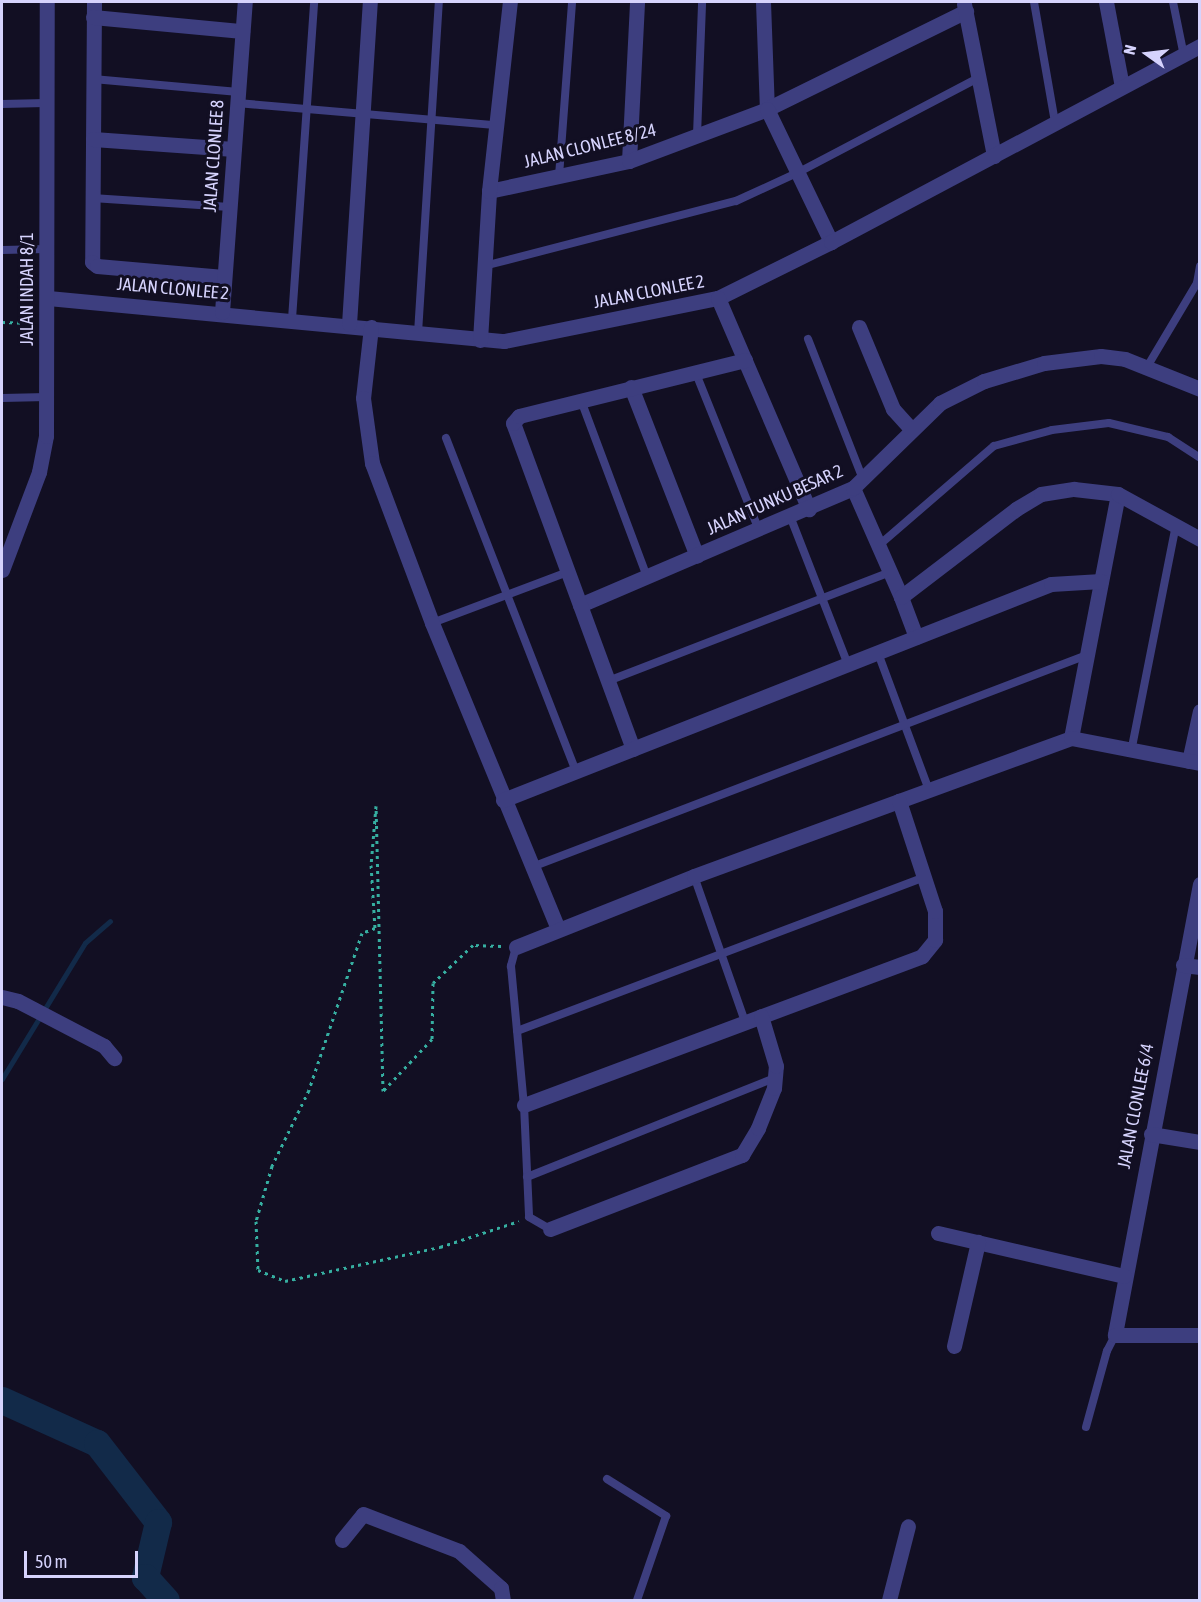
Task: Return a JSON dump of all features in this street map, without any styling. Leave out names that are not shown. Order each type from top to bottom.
[{"type":"street","name":"JALAN INDAH 8/1","points":[[2,570],[9,538],[39,472],[47,397],[45,103],[47,2]]},
{"type":"street","name":"JALAN CLONLEE 8","points":[[222,312],[244,2]]},
{"type":"street","points":[[349,324],[370,2]]},
{"type":"street","points":[[480,340],[489,191],[510,2]]},
{"type":"street","points":[[630,160],[637,2]]},
{"type":"street","points":[[762,2],[767,110],[831,242]]},
{"type":"street","points":[[1106,2],[1122,87]]},
{"type":"street","points":[[965,6],[994,156]]},
{"type":"street","name":"JALAN CLONLEE 8/24","points":[[489,191],[630,160],[767,110],[965,6]]},
{"type":"street","points":[[224,277],[97,266],[92,262],[93,9],[242,31]]},
{"type":"street","name":"JALAN CLONLEE 2","points":[[48,298],[222,312],[504,341],[718,298],[831,242],[1200,46]]},
{"type":"street","points":[[93,139],[234,149]]},
{"type":"street","points":[[718,298],[809,509]]},
{"type":"street","points":[[371,327],[363,398],[372,463],[432,623],[558,929]]},
{"type":"street","points":[[859,327],[892,409],[911,429]]},
{"type":"street","name":"JALAN TUNKU BESAR 2","points":[[580,604],[809,509],[858,484],[911,429],[961,390],[1044,363],[1101,356],[1147,367],[1200,389]]},
{"type":"street","points":[[633,749],[513,423],[519,416],[582,403],[631,387],[745,360]]},
{"type":"street","points":[[631,387],[697,555]]},
{"type":"street","points":[[858,484],[878,546],[916,637]]},
{"type":"street","points":[[901,597],[1041,494],[1074,489],[1118,494],[1200,539]]},
{"type":"street","points":[[1071,738],[1118,494]]},
{"type":"street","points":[[503,800],[1052,584],[1101,581]]},
{"type":"street","points":[[516,947],[694,876],[1071,738],[1132,747],[1194,762],[1200,711]]},
{"type":"street","points":[[524,1105],[921,956],[935,940],[935,911],[900,801]]},
{"type":"street","name":"JALAN CLONLEE 6/4","points":[[1115,1335],[1124,1276],[1200,884]]},
{"type":"street","points":[[1183,965],[1200,968]]},
{"type":"street","points":[[2,997],[35,1010],[104,1046],[114,1058]]},
{"type":"street","points":[[550,1230],[742,1155],[758,1128],[775,1078],[776,1066],[761,1016]]},
{"type":"street","points":[[1151,1134],[1200,1142]]},
{"type":"street","points":[[938,1233],[1124,1276]]},
{"type":"street","points":[[954,1346],[978,1242]]},
{"type":"street","points":[[1115,1335],[1200,1335]]},
{"type":"street","points":[[342,1540],[363,1514],[459,1551],[501,1588],[503,1600]]},
{"type":"street","points":[[889,1600],[908,1526]]},
{"type":"lane","points":[[292,319],[314,2]]},
{"type":"lane","points":[[418,333],[439,2]]},
{"type":"lane","points":[[559,176],[573,2]]},
{"type":"lane","points":[[697,137],[702,2]]},
{"type":"lane","points":[[1034,2],[1055,122]]},
{"type":"lane","points":[[1173,2],[1184,56]]},
{"type":"lane","points":[[484,266],[735,201],[799,172],[978,78]]},
{"type":"lane","points":[[93,79],[308,109],[495,126]]},
{"type":"lane","points":[[2,104],[45,103]]},
{"type":"lane","points":[[92,198],[230,207]]},
{"type":"lane","points":[[2,250],[47,249]]},
{"type":"lane","points":[[1147,367],[1197,283],[1200,266]]},
{"type":"lane","points":[[808,339],[858,484]]},
{"type":"lane","points":[[695,371],[759,530]]},
{"type":"lane","points":[[2,398],[47,397]]},
{"type":"lane","points":[[582,403],[647,577]]},
{"type":"lane","points":[[878,546],[994,446],[1052,430],[1108,423],[1168,436],[1200,458]]},
{"type":"lane","points":[[446,438],[576,772]]},
{"type":"lane","points":[[790,516],[848,664]]},
{"type":"lane","points":[[1132,747],[1176,524]]},
{"type":"lane","points":[[432,623],[568,572]]},
{"type":"lane","points":[[608,681],[890,572]]},
{"type":"lane","points":[[878,653],[929,790]]},
{"type":"lane","points":[[532,867],[1087,655]]},
{"type":"lane","points":[[694,876],[745,1022]]},
{"type":"lane","points":[[517,1031],[721,952],[925,877]]},
{"type":"lane","points":[[516,947],[511,966],[524,1105],[529,1217],[550,1230]]},
{"type":"lane","points":[[527,1177],[775,1078]]},
{"type":"lane","points":[[1086,1427],[1107,1351],[1115,1335]]},
{"type":"lane","points":[[607,1479],[666,1516],[637,1600]]},
{"type":"path","points":[[2,322],[47,323]]},
{"type":"path","points":[[516,947],[473,945],[433,983],[432,1039],[383,1091],[375,806],[371,865],[375,928],[362,933],[309,1090],[272,1166],[256,1221],[258,1270],[285,1281],[485,1235],[529,1217]]},
{"type":"waterway","points":[[2,1079],[85,943],[110,921]]},
{"type":"waterway","points":[[2,1400],[97,1443],[158,1522],[145,1577],[166,1600]]}]
